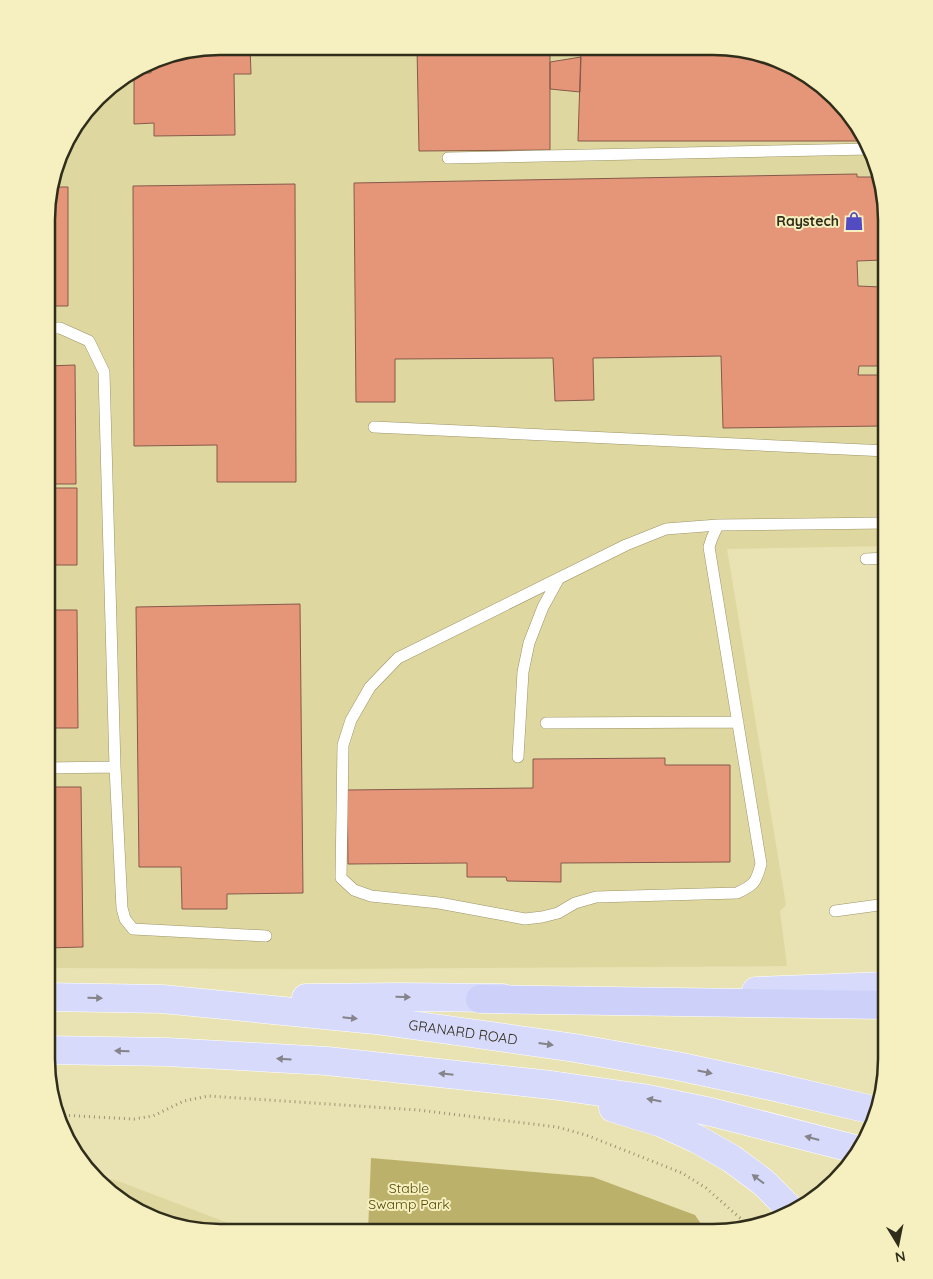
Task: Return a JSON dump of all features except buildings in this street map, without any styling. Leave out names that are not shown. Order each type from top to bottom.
[{"type":"highway","points":[[480,999],[878,986]]},
{"type":"highway","name":"GRANARD ROAD","points":[[55,997],[162,999],[375,1020],[575,1048],[686,1068],[870,1109]]},
{"type":"highway","points":[[162,999],[389,997],[878,1005]]},
{"type":"highway","points":[[55,1050],[167,1052],[327,1062],[551,1085],[643,1098],[740,1118],[852,1148]]},
{"type":"highway","points":[[495,1079],[598,1104],[662,1123],[732,1159],[763,1182],[787,1206]]},
{"type":"lane","points":[[448,158],[862,149]]},
{"type":"lane","points":[[55,328],[60,328],[89,341],[104,372],[116,767],[122,908],[125,919],[133,929],[266,936]]},
{"type":"lane","points":[[374,427],[878,451]]},
{"type":"lane","points":[[718,526],[710,547],[761,864],[757,880],[748,888],[737,893],[596,897],[575,903],[558,913],[542,918],[525,919],[439,903],[371,896],[354,890],[341,878],[343,745],[351,720],[370,687],[398,658],[626,545],[666,529],[718,526],[878,523]]},
{"type":"lane","points":[[866,558],[878,558]]},
{"type":"lane","points":[[518,757],[522,672],[529,643],[543,607],[559,578]]},
{"type":"lane","points":[[546,723],[738,722]]},
{"type":"lane","points":[[55,768],[116,767]]},
{"type":"lane","points":[[835,911],[878,905]]},
{"type":"path","points":[[65,1115],[134,1119],[152,1116],[184,1101],[208,1096],[418,1110],[557,1127],[586,1135],[682,1174],[706,1188],[744,1221]]},
{"type":"shaded area","points":[[209,55],[713,55],[735,56],[756,61],[796,77],[830,103],[844,119],[861,147],[869,167],[877,198],[878,546],[727,549],[786,905],[780,911],[787,966],[333,969],[55,968],[55,220],[58,187],[77,137],[89,119],[111,96],[137,77],[167,64],[187,58]]},
{"type":"shaded area","points":[[105,1178],[118,1181],[228,1223],[198,1223],[157,1211],[137,1202]]},
{"type":"green space","name":"Stable Swamp Park","points":[[371,1158],[593,1177],[695,1215],[701,1224],[368,1224]]},
{"type":"place","name":"Raystech","points":[[854,221]]}]
